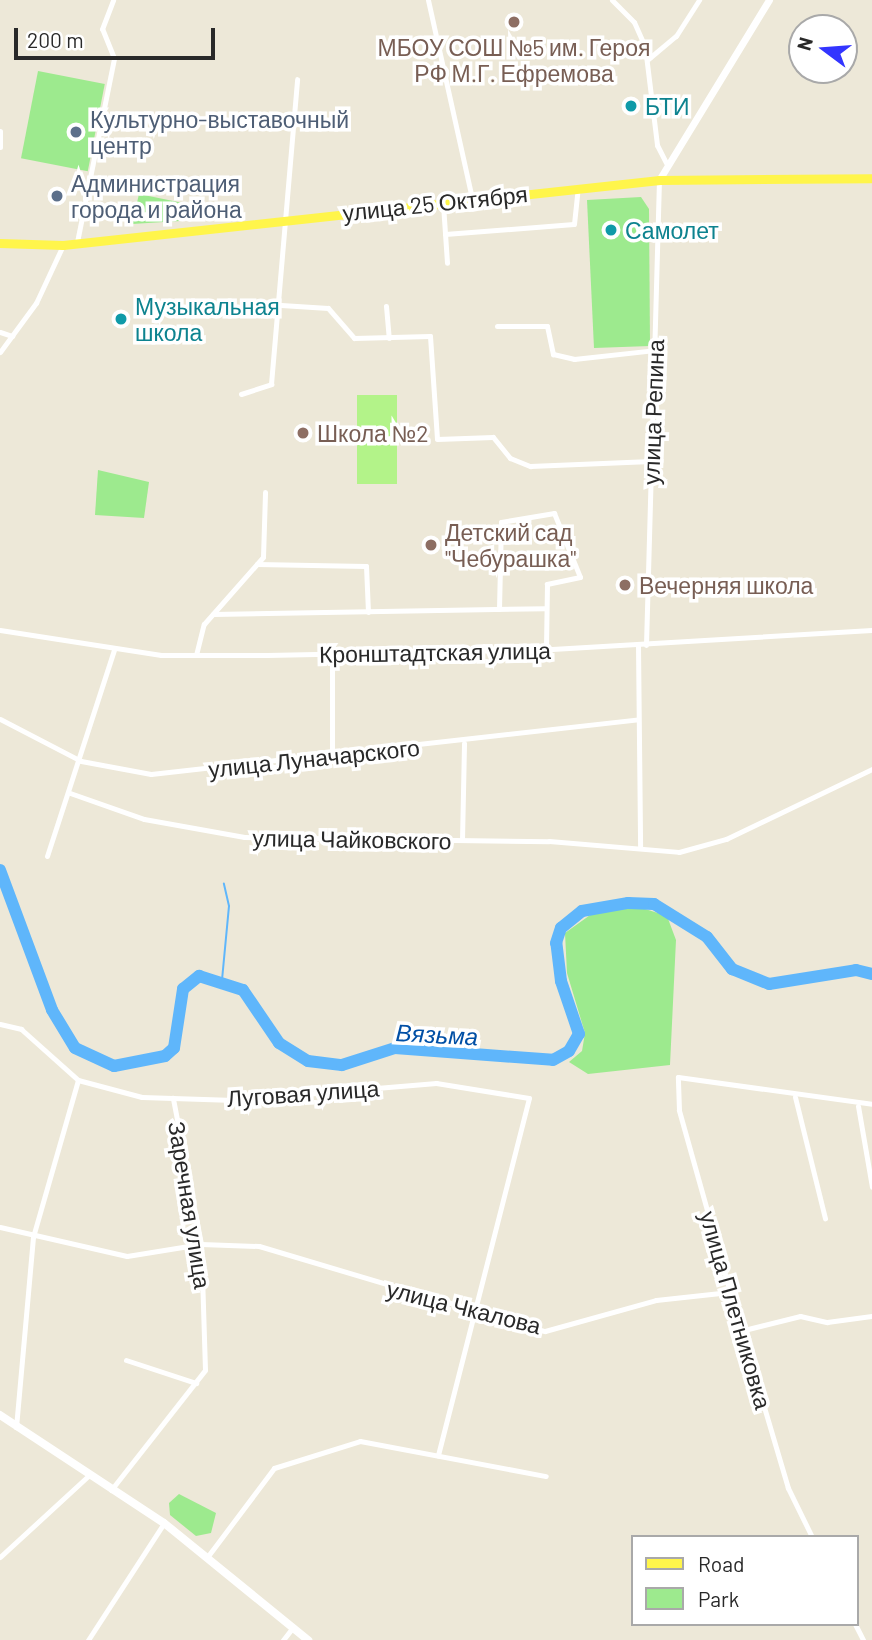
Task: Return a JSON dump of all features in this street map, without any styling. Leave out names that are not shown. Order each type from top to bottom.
[{"type":"main road","name":"улица 25 Октября","points":[[0,243],[63,245],[443,201],[659,180],[872,178]]},
{"type":"main road","points":[[0,1415],[88,1476],[164,1523],[208,1556],[308,1640]]},
{"type":"street","points":[[77,242],[114,58],[102,29],[113,0]]},
{"type":"street","points":[[428,0],[472,198]]},
{"type":"street","points":[[612,0],[634,22],[647,61],[657,145],[666,163]]},
{"type":"street","points":[[647,61],[676,36],[699,0]]},
{"type":"street","points":[[659,180],[666,163],[769,0]]},
{"type":"street","points":[[241,394],[271,383],[281,305],[284,219],[297,79]]},
{"type":"street","points":[[0,131],[0,147]]},
{"type":"street","name":"улица Репина","points":[[640,847],[638,719],[651,461],[659,180]]},
{"type":"street","points":[[445,234],[574,224],[578,188]]},
{"type":"street","points":[[443,201],[447,263]]},
{"type":"street","points":[[0,352],[12,336],[63,245]]},
{"type":"street","points":[[281,305],[321,305],[354,338],[430,336],[437,439],[493,437],[523,465],[651,461]]},
{"type":"street","points":[[386,306],[389,338]]},
{"type":"street","points":[[497,326],[547,326],[553,354],[574,359],[655,350]]},
{"type":"street","points":[[0,332],[12,336]]},
{"type":"street","points":[[196,655],[213,614],[263,557],[265,492]]},
{"type":"street","points":[[499,609],[501,522],[551,513],[580,577],[549,582],[546,608],[547,650]]},
{"type":"street","points":[[256,564],[366,566],[372,575],[368,612]]},
{"type":"street","points":[[213,614],[546,608]]},
{"type":"street","name":"Кронштадтская улица","points":[[0,630],[114,650],[196,655],[547,650],[872,630]]},
{"type":"street","points":[[47,856],[82,761],[114,650]]},
{"type":"street","points":[[332,654],[332,758]]},
{"type":"street","name":"улица Луначарского","points":[[0,719],[82,761],[150,774],[332,758],[638,719]]},
{"type":"street","points":[[462,840],[464,743]]},
{"type":"street","name":"улица Чайковского","points":[[70,793],[144,819],[244,837],[462,840],[640,847],[679,852],[726,839],[872,769]]},
{"type":"street","points":[[0,1024],[20,1029],[78,1080],[33,1237],[16,1427]]},
{"type":"street","name":"улица Плетниковка","points":[[794,1097],[704,1076],[678,1077],[679,1111],[730,1292],[744,1331],[788,1488],[811,1535]]},
{"type":"street","name":"Луговая улица","points":[[78,1080],[173,1098],[234,1100],[436,1083],[529,1098],[473,1308]]},
{"type":"street","points":[[825,1217],[794,1097],[858,1106],[872,1104]]},
{"type":"street","name":"Заречная улица","points":[[111,1490],[196,1383],[207,1348],[201,1244],[173,1098]]},
{"type":"street","points":[[858,1106],[872,1187]]},
{"type":"street","name":"улица Чкалова","points":[[0,1227],[33,1237],[127,1256],[201,1244],[259,1246],[545,1331],[656,1300],[730,1292]]},
{"type":"street","points":[[439,1456],[473,1308]]},
{"type":"street","points":[[744,1331],[800,1316],[827,1322],[872,1316]]},
{"type":"street","points":[[126,1360],[196,1383]]},
{"type":"street","points":[[208,1556],[264,1479],[306,1454],[360,1441],[547,1476]]},
{"type":"street","points":[[0,1557],[88,1476]]},
{"type":"street","points":[[88,1640],[164,1523]]},
{"type":"street","points":[[283,1640],[293,1627]]},
{"type":"green space","points":[[38,71],[105,84],[88,171],[21,158]]},
{"type":"green space","points":[[139,194],[183,203],[180,221],[132,224]]},
{"type":"green space","points":[[641,197],[649,209],[650,346],[594,348],[587,200]]},
{"type":"green space","points":[[357,395],[397,395],[397,484],[357,484]]},
{"type":"green space","points":[[98,470],[149,482],[144,518],[95,515]]},
{"type":"green space","points":[[639,907],[667,916],[676,940],[670,1065],[588,1074],[569,1062],[582,1051],[585,1033],[567,973],[565,933],[593,913]]},
{"type":"green space","points":[[179,1494],[216,1513],[211,1533],[196,1536],[170,1515],[169,1503]]},
{"type":"waterway","name":"Вязьма","points":[[0,870],[52,1010],[75,1048],[114,1066],[165,1056],[174,1048],[183,989],[199,976],[243,990],[279,1043],[308,1061],[342,1065],[395,1048],[553,1060],[569,1051],[579,1034],[561,981],[556,943],[561,928],[582,911],[628,903],[654,904],[707,937],[732,969],[769,984],[856,970],[872,974]]},
{"type":"waterway","points":[[222,980],[229,906],[224,884]]},
{"type":"place","name":"МБОУ СОШ №5 им. Героя РФ М.Г. Ефремова","points":[[514,22]]},
{"type":"place","name":"БТИ","points":[[631,106]]},
{"type":"place","name":"Культурно-выставочный центр","points":[[76,132]]},
{"type":"place","name":"Администрация города и района","points":[[57,196]]},
{"type":"place","name":"Самолет","points":[[611,230]]},
{"type":"place","name":"Музыкальная школа","points":[[121,319]]},
{"type":"place","name":"Школа №2","points":[[303,433]]},
{"type":"place","name":"Детский сад \"Чебурашка\"","points":[[431,545]]},
{"type":"place","name":"Вечерняя школа","points":[[625,585]]}]
